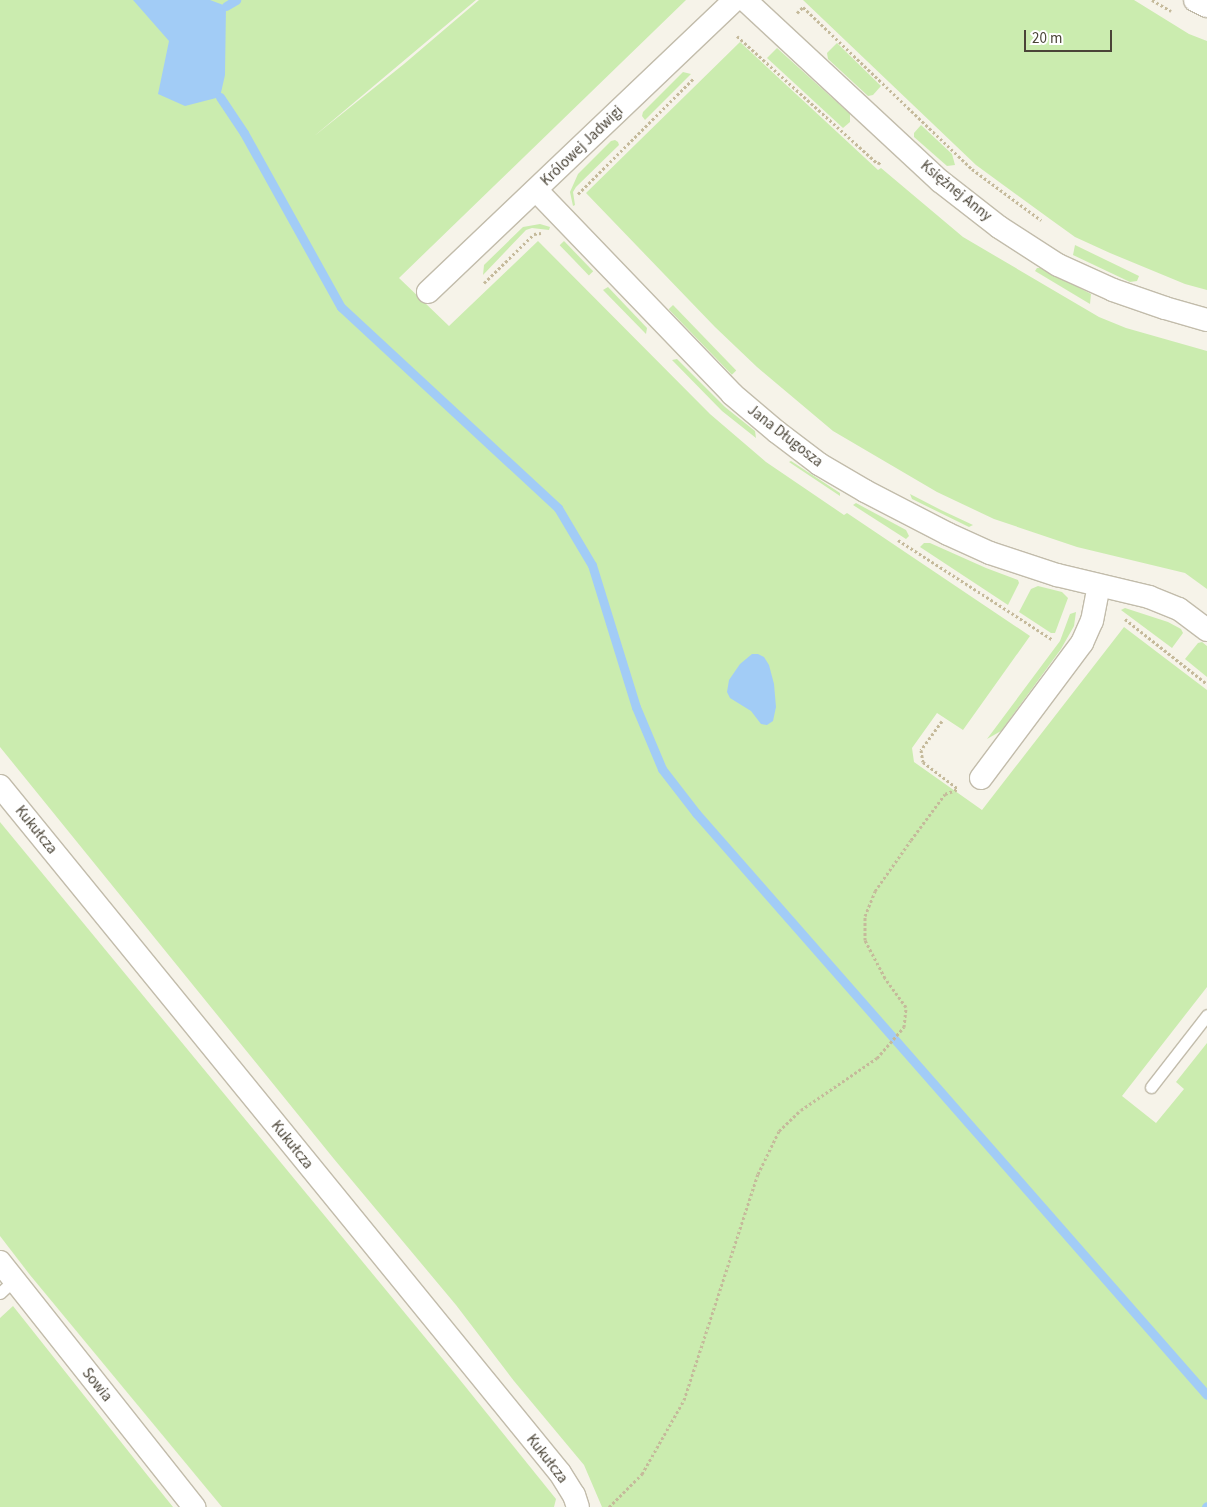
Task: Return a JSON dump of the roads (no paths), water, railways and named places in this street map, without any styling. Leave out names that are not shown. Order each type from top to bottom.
[{"type":"street","name":"Królowej Jadwigi","points":[[428,292],[735,0]]},
{"type":"street","name":"Księżnej Anny","points":[[745,0],[940,181],[999,227],[1058,265],[1113,290],[1207,320]]},
{"type":"street","points":[[1195,0],[1207,6]]},
{"type":"street","name":"Jana Długosza","points":[[536,190],[732,394],[819,464],[865,491],[956,538],[1032,567],[1099,586],[1149,597],[1179,609],[1207,630]]},
{"type":"street","points":[[981,778],[1082,643],[1092,621],[1099,586]]},
{"type":"street","name":"Kukułcza","points":[[0,786],[560,1473],[574,1495],[578,1507]]},
{"type":"street","name":"Sowia","points":[[0,1262],[7,1287],[194,1507]]},
{"type":"lane","points":[[1151,1087],[1207,1015]]},
{"type":"water","points":[[133,0],[210,0],[226,6],[225,75],[220,97],[185,106],[158,94],[169,41]]},
{"type":"water","points":[[752,654],[764,657],[769,665],[774,684],[776,707],[773,721],[767,725],[761,724],[751,711],[730,698],[727,692],[729,680],[740,664]]},
{"type":"waterway","points":[[226,6],[236,0]]},
{"type":"waterway","points":[[220,97],[244,133],[341,307],[558,508],[592,565],[636,707],[662,769],[696,813],[1207,1395]]}]
